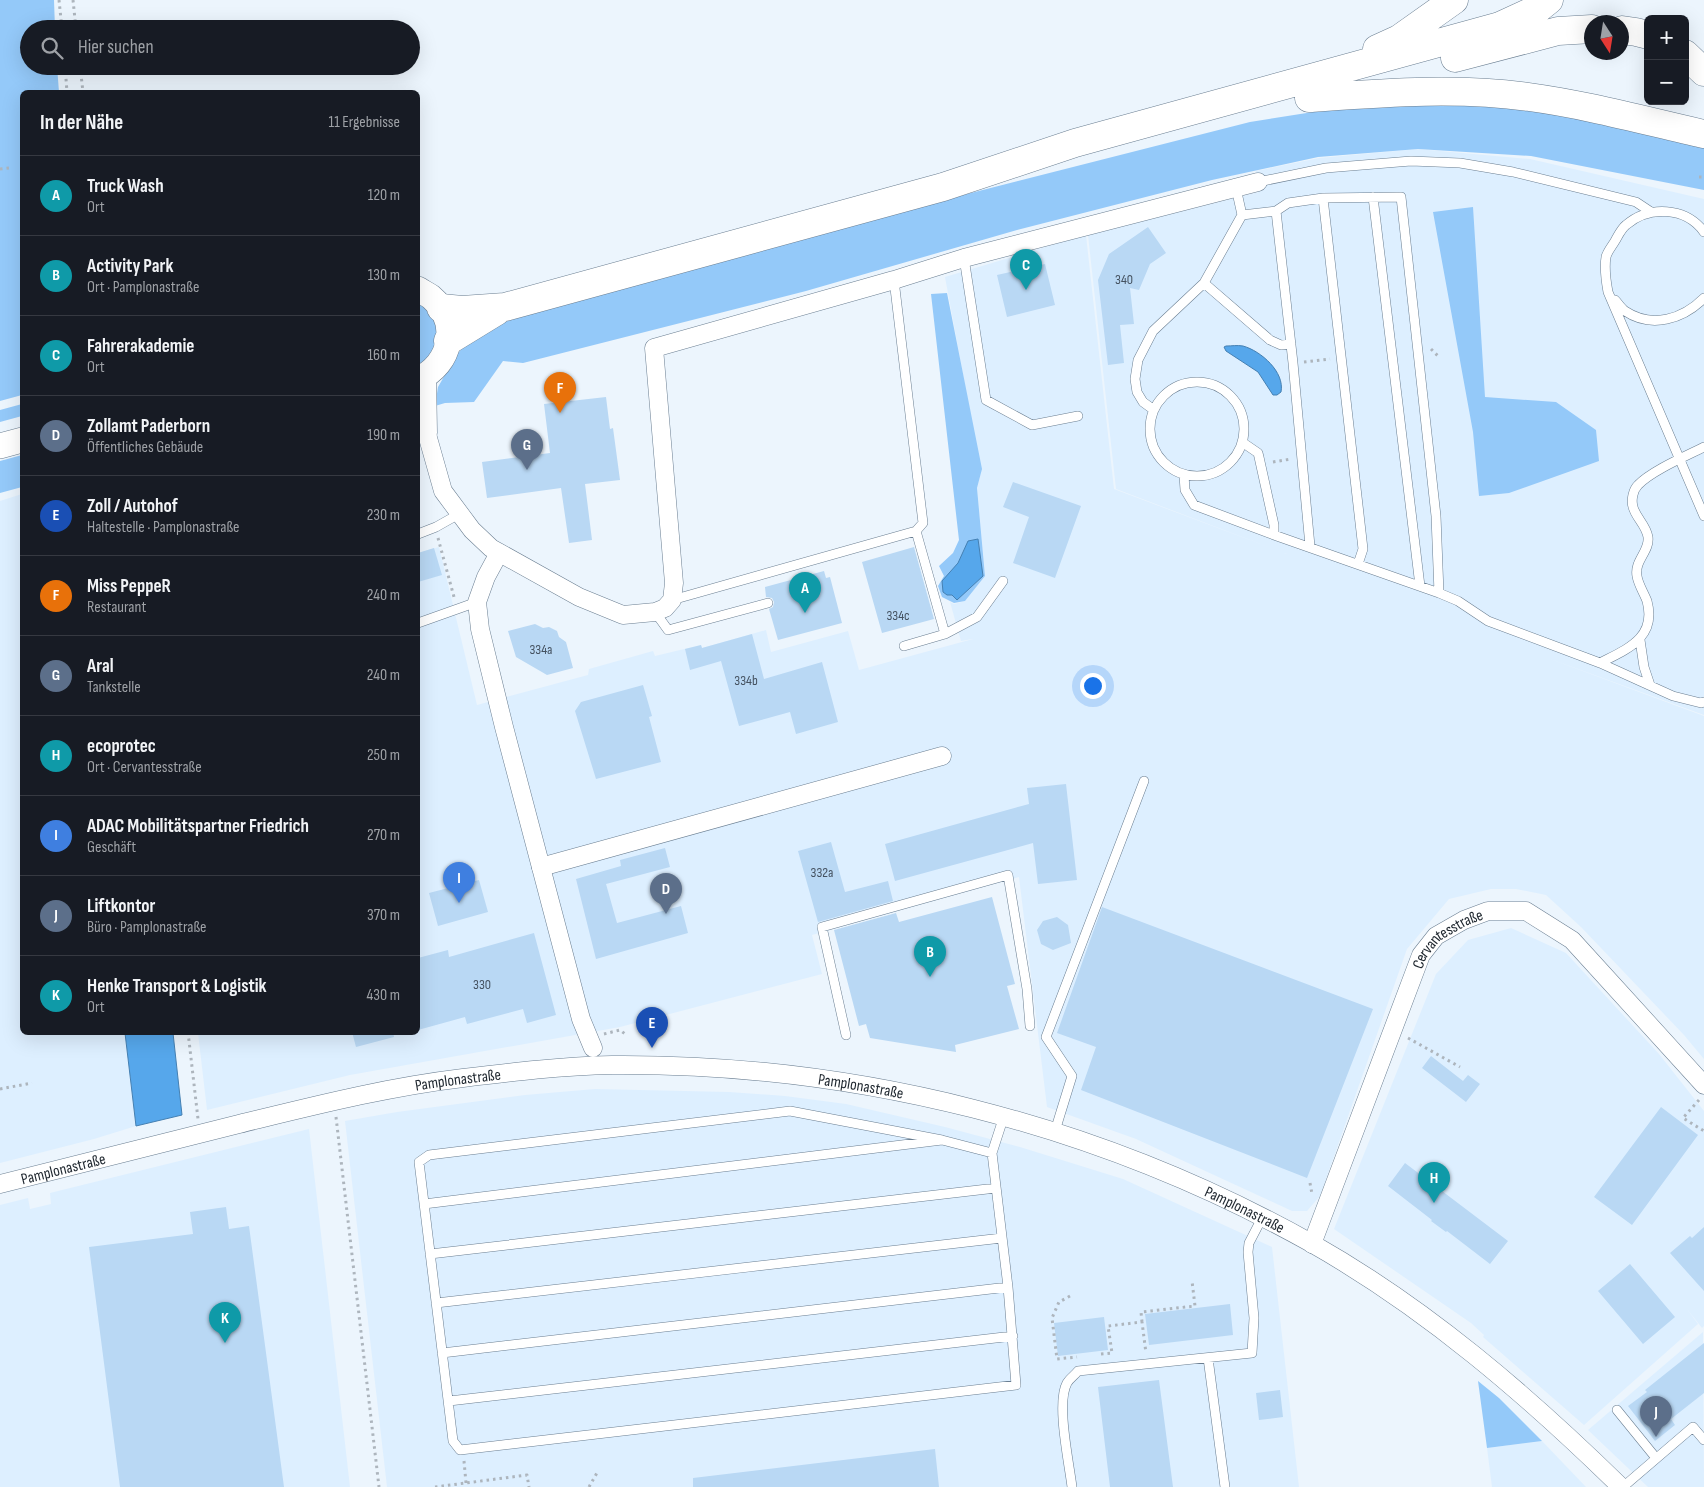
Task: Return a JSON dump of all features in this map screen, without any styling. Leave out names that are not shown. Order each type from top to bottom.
[{"type":"highway","points":[[1282,86],[1368,54],[1399,39],[1454,0]]},
{"type":"highway","points":[[441,308],[462,310],[505,306],[943,187],[1075,143],[1500,26],[1539,8],[1549,0]]},
{"type":"highway","points":[[943,187],[1078,160],[1558,31],[1584,29]]},
{"type":"highway","points":[[1629,31],[1644,34]]},
{"type":"highway","points":[[1689,58],[1704,72]]},
{"type":"highway","points":[[1309,98],[1380,93],[1460,92],[1527,97],[1594,107],[1699,132]]},
{"type":"highway","points":[[448,341],[505,306]]},
{"type":"main road","points":[[420,290],[431,297],[441,308],[449,330],[448,341],[441,361],[422,377]]},
{"type":"main road","points":[[0,446],[20,441]]},
{"type":"street","points":[[420,422],[428,438],[444,491],[472,530],[498,553],[578,598],[624,615],[655,612],[665,608],[672,600],[674,583],[654,348],[894,280],[964,258],[1258,182]]},
{"type":"street","points":[[422,377],[428,438]]},
{"type":"street","points":[[498,553],[476,602],[480,629],[541,867],[582,1019],[593,1048]]},
{"type":"street","points":[[541,867],[942,756]]},
{"type":"street","name":"Cervantesstraße","points":[[1312,1244],[1421,956],[1436,936],[1464,920],[1488,911],[1526,911],[1572,940],[1704,1085]]},
{"type":"street","name":"Pamplonastraße","points":[[0,1184],[395,1088],[460,1078],[521,1071],[607,1065],[729,1069],[789,1074],[850,1083],[950,1103],[1055,1131],[1130,1158],[1224,1198],[1312,1244],[1391,1294],[1459,1342],[1525,1396],[1622,1487]]},
{"type":"lane","points":[[1258,182],[1326,168],[1411,161],[1460,163],[1513,172],[1636,202],[1651,212]]},
{"type":"lane","points":[[1154,410],[1143,402],[1137,392],[1135,379],[1138,360],[1153,331],[1204,283],[1242,215],[1236,188]]},
{"type":"lane","points":[[1373,197],[1420,586]]},
{"type":"lane","points":[[1242,215],[1276,212],[1288,203],[1323,198],[1401,197],[1436,516],[1439,593]]},
{"type":"lane","points":[[1323,198],[1363,549],[1358,564]]},
{"type":"lane","points":[[1704,232],[1699,224],[1686,215],[1669,211],[1651,212],[1625,226],[1606,256],[1608,292],[1704,516]]},
{"type":"lane","points":[[1276,212],[1293,363],[1310,546]]},
{"type":"lane","points":[[964,258],[986,400],[1032,425],[1078,416]]},
{"type":"lane","points":[[672,600],[916,531],[923,523],[894,280]]},
{"type":"lane","points":[[1204,283],[1270,340],[1281,345],[1291,344]]},
{"type":"lane","points":[[1608,292],[1624,311],[1646,320],[1676,318],[1694,308],[1704,298]]},
{"type":"lane","points":[[1189,383],[1210,384],[1228,394],[1240,411],[1244,421],[1242,442],[1232,461],[1224,468],[1205,476],[1184,475],[1165,465],[1153,448],[1150,427],[1154,410],[1161,398],[1178,386],[1189,383]]},
{"type":"lane","points":[[1242,442],[1258,453],[1274,525],[1274,535]]},
{"type":"lane","points":[[1600,663],[1640,640],[1648,625],[1649,613],[1646,599],[1636,576],[1638,562],[1649,543],[1647,532],[1632,506],[1632,495],[1637,485],[1651,475],[1704,447]]},
{"type":"lane","points":[[1184,475],[1185,490],[1194,505],[1439,593],[1458,601],[1488,621],[1600,663],[1673,696],[1701,703],[1704,702]]},
{"type":"lane","points":[[420,533],[436,528],[459,514]]},
{"type":"lane","points":[[916,531],[945,634]]},
{"type":"lane","points":[[904,646],[945,634],[977,617],[1003,581]]},
{"type":"lane","points":[[420,622],[476,602]]},
{"type":"lane","points":[[655,612],[668,630],[768,603]]},
{"type":"lane","points":[[1640,640],[1644,667],[1650,685]]},
{"type":"lane","points":[[1055,1131],[1072,1076],[1046,1037],[1144,781]]},
{"type":"lane","points":[[846,1035],[822,927],[1008,875],[1027,989],[1030,1026]]},
{"type":"lane","points":[[992,1153],[942,1140],[790,1111],[429,1154],[419,1162],[453,1441],[460,1450],[1016,1385],[1008,1287],[992,1153],[1004,1116]]},
{"type":"lane","points":[[424,1204],[942,1140]]},
{"type":"lane","points":[[430,1254],[996,1188]]},
{"type":"lane","points":[[1072,1487],[1063,1413],[1063,1395],[1068,1382],[1078,1371],[1252,1353],[1254,1318],[1248,1252],[1249,1243],[1262,1218]]},
{"type":"lane","points":[[436,1303],[1002,1238]]},
{"type":"lane","points":[[442,1353],[1008,1287]]},
{"type":"lane","points":[[449,1401],[1013,1336]]},
{"type":"lane","points":[[1208,1358],[1225,1487]]},
{"type":"lane","points":[[1617,1410],[1656,1458]]},
{"type":"lane","points":[[1622,1487],[1693,1427],[1704,1440]]},
{"type":"path","points":[[59,0],[61,20]]},
{"type":"path","points":[[73,0],[75,20]]},
{"type":"path","points":[[66,75],[67,90]]},
{"type":"path","points":[[81,75],[83,90]]},
{"type":"path","points":[[0,169],[9,168]]},
{"type":"path","points":[[1699,176],[1704,177]]},
{"type":"path","points":[[1293,363],[1341,358]]},
{"type":"path","points":[[1260,464],[1302,458]]},
{"type":"path","points":[[620,1030],[624,1034]]},
{"type":"path","points":[[188,1035],[201,1134]]},
{"type":"path","points":[[1424,1047],[1460,1067]]},
{"type":"path","points":[[0,1089],[32,1083]]},
{"type":"path","points":[[1697,1102],[1683,1118],[1704,1132]]},
{"type":"path","points":[[336,1117],[379,1487]]},
{"type":"path","points":[[1310,1182],[1313,1195]]},
{"type":"path","points":[[1147,1364],[1141,1312],[1195,1306],[1192,1280]]},
{"type":"path","points":[[1070,1296],[1059,1302],[1052,1318],[1057,1359],[1084,1356]]},
{"type":"path","points":[[1093,1355],[1112,1353],[1108,1326],[1142,1322]]},
{"type":"path","points":[[589,1487],[598,1471]]},
{"type":"path","points":[[435,1487],[527,1475],[529,1487]]},
{"type":"shaded area","points":[[0,0],[54,0],[55,20],[20,20],[20,75],[58,75],[59,90],[20,90],[20,396],[0,401]]},
{"type":"shaded area","points":[[1458,102],[1519,107],[1637,130],[1704,147],[1704,190],[1531,156],[1418,149],[1318,157],[1212,180],[1017,230],[806,291],[523,363],[503,361],[474,402],[445,403],[435,406],[438,387],[457,354],[477,332],[530,313],[916,207],[1250,122],[1364,104]]},
{"type":"shaded area","points":[[1418,149],[1530,159],[1704,199],[1704,715],[1545,657],[1704,716],[1704,1059],[1684,1035],[1581,927],[1546,895],[1516,889],[1491,889],[1449,899],[1407,949],[1320,1196],[1307,1211],[1292,1211],[1136,1139],[1047,1107],[1019,877],[812,935],[822,974],[620,1027],[350,1075],[207,1110],[198,1035],[420,1035],[420,552],[439,547],[477,705],[588,675],[589,669],[653,651],[655,656],[701,645],[702,648],[766,630],[771,652],[848,631],[859,670],[973,639],[961,641],[950,602],[954,604],[965,601],[985,576],[977,488],[981,472],[945,277],[1086,235],[1114,489],[1287,554],[1116,489],[1088,235],[1259,192],[1256,171],[1319,158]]},
{"type":"shaded area","points":[[1473,207],[1485,397],[1556,402],[1596,430],[1599,461],[1509,493],[1479,496],[1473,432],[1433,212]]},
{"type":"shaded area","points":[[947,293],[982,469],[977,488],[985,576],[965,601],[954,603],[942,597],[938,586],[944,576],[939,566],[953,553],[959,540],[931,294]]},
{"type":"shaded area","points":[[420,303],[434,318],[438,337],[431,355],[420,365]]},
{"type":"shaded area","points":[[1243,346],[1264,357],[1279,377],[1281,392],[1273,395],[1258,372],[1226,351],[1224,347]]},
{"type":"shaded area","points":[[20,405],[20,417],[0,422],[0,410]]},
{"type":"shaded area","points":[[20,456],[20,488],[0,493],[0,461]]},
{"type":"shaded area","points":[[20,495],[20,1035],[125,1035],[136,1126],[94,1139],[0,1163],[0,501]]},
{"type":"shaded area","points":[[978,539],[983,576],[957,600],[952,595],[947,595],[943,592],[942,581],[958,563],[968,541]]},
{"type":"shaded area","points":[[1511,928],[1566,953],[1659,1054],[1704,1111],[1704,1326],[1702,1328],[1687,1309],[1698,1324],[1584,1425],[1483,1337],[1484,1335],[1471,1323],[1334,1229],[1436,974],[1468,940]]},
{"type":"shaded area","points":[[125,1035],[173,1035],[182,1115],[136,1126]]},
{"type":"shaded area","points":[[595,1089],[729,1092],[785,1096],[846,1104],[945,1127],[1020,1147],[1123,1179],[1272,1247],[1299,1487],[387,1487],[345,1121],[525,1095]]},
{"type":"shaded area","points":[[309,1129],[350,1487],[0,1487],[0,1205],[28,1198],[30,1209],[51,1204],[50,1193]]},
{"type":"shaded area","points":[[1703,1332],[1704,1487],[1648,1487],[1588,1430]]},
{"type":"shaded area","points":[[1478,1381],[1499,1398],[1542,1441],[1487,1448]]},
{"type":"shaded area","points":[[1542,1441],[1586,1487],[1492,1487],[1487,1448]]},
{"type":"building","points":[[1148,227],[1166,253],[1150,264],[1139,290],[1130,288],[1134,324],[1120,325],[1124,363],[1108,365],[1098,280],[1109,254]]},
{"type":"building","points":[[1045,264],[1055,305],[1007,317],[997,275]]},
{"type":"building","points":[[606,397],[610,429],[613,428],[620,480],[585,484],[592,540],[569,543],[561,488],[487,498],[482,462],[550,453],[544,404]]},
{"type":"building","points":[[1013,482],[1081,506],[1055,578],[1013,563],[1029,517],[1003,507]]},
{"type":"building","points":[[914,547],[934,619],[882,633],[862,562]]},
{"type":"building","points":[[434,548],[442,575],[420,581],[420,552]]},
{"type":"building","points":[[824,571],[826,578],[830,577],[842,623],[778,640],[769,609],[773,607],[774,602],[772,598],[766,597],[765,587]]},
{"type":"building","points":[[535,624],[557,631],[559,637],[566,642],[573,668],[547,675],[516,657],[508,631]]},
{"type":"building","points":[[752,634],[764,679],[822,662],[838,722],[796,734],[790,712],[739,726],[721,661],[690,670],[685,649],[701,645],[702,648]]},
{"type":"building","points":[[643,685],[652,716],[649,717],[661,762],[596,779],[575,711],[581,702]]},
{"type":"building","points":[[1066,784],[1077,880],[1038,884],[1033,843],[895,881],[885,844],[1029,804],[1027,788]]},
{"type":"building","points":[[831,842],[845,892],[888,881],[893,901],[818,922],[798,851]]},
{"type":"building","points":[[665,848],[670,867],[606,884],[617,923],[681,906],[688,933],[596,959],[576,879],[621,866],[620,860]]},
{"type":"building","points":[[479,880],[488,912],[438,926],[429,893]]},
{"type":"building","points":[[992,897],[1015,984],[1007,986],[1019,1029],[955,1045],[956,1052],[870,1038],[866,1024],[859,1026],[834,930],[896,913],[899,922]]},
{"type":"building","points":[[1102,907],[1373,1009],[1307,1178],[1081,1090],[1096,1047],[1057,1033]]},
{"type":"building","points":[[1057,917],[1068,925],[1071,943],[1053,950],[1041,944],[1037,930],[1043,921]]},
{"type":"building","points":[[534,933],[556,1015],[527,1023],[523,1009],[467,1024],[465,1017],[420,1029],[420,957],[448,950],[449,957]]},
{"type":"building","points":[[353,1035],[394,1035],[394,1037],[356,1047]]},
{"type":"building","points":[[1431,1056],[1463,1081],[1468,1075],[1480,1084],[1466,1102],[1422,1068]]},
{"type":"building","points":[[1661,1107],[1698,1135],[1632,1225],[1594,1197]]},
{"type":"building","points":[[1405,1163],[1508,1241],[1490,1264],[1431,1221],[1388,1186]]},
{"type":"building","points":[[226,1207],[229,1229],[249,1226],[284,1487],[120,1487],[89,1247],[193,1234],[190,1212]]},
{"type":"building","points":[[1704,1227],[1704,1291],[1670,1253]]},
{"type":"building","points":[[1630,1264],[1675,1317],[1643,1344],[1598,1291]]},
{"type":"building","points":[[1230,1304],[1233,1335],[1149,1345],[1145,1314]]},
{"type":"building","points":[[1104,1317],[1108,1350],[1058,1356],[1054,1323]]},
{"type":"building","points":[[1704,1343],[1704,1393],[1671,1419],[1675,1425],[1655,1441],[1628,1406]]},
{"type":"building","points":[[1159,1380],[1173,1487],[1110,1487],[1098,1387]]},
{"type":"building","points":[[1280,1390],[1283,1417],[1259,1420],[1256,1393]]},
{"type":"building","points":[[935,1449],[939,1487],[693,1487],[693,1478]]},
{"type":"place","name":"Fahrerakademie","points":[[1026,290]]},
{"type":"place","name":"Miss PeppeR","points":[[560,413]]},
{"type":"place","name":"Aral","points":[[527,470]]},
{"type":"place","name":"Truck Wash","points":[[805,613]]},
{"type":"place","name":"ADAC Mobilitätspartner Friedrich","points":[[459,903]]},
{"type":"place","name":"Zollamt Paderborn","points":[[666,914]]},
{"type":"place","name":"Activity Park","points":[[930,977]]},
{"type":"place","name":"Zoll / Autohof","points":[[652,1048]]},
{"type":"place","name":"ecoprotec","points":[[1434,1203]]},
{"type":"place","name":"Henke Transport & Logistik","points":[[225,1343]]},
{"type":"place","name":"Liftkontor","points":[[1656,1437]]}]
